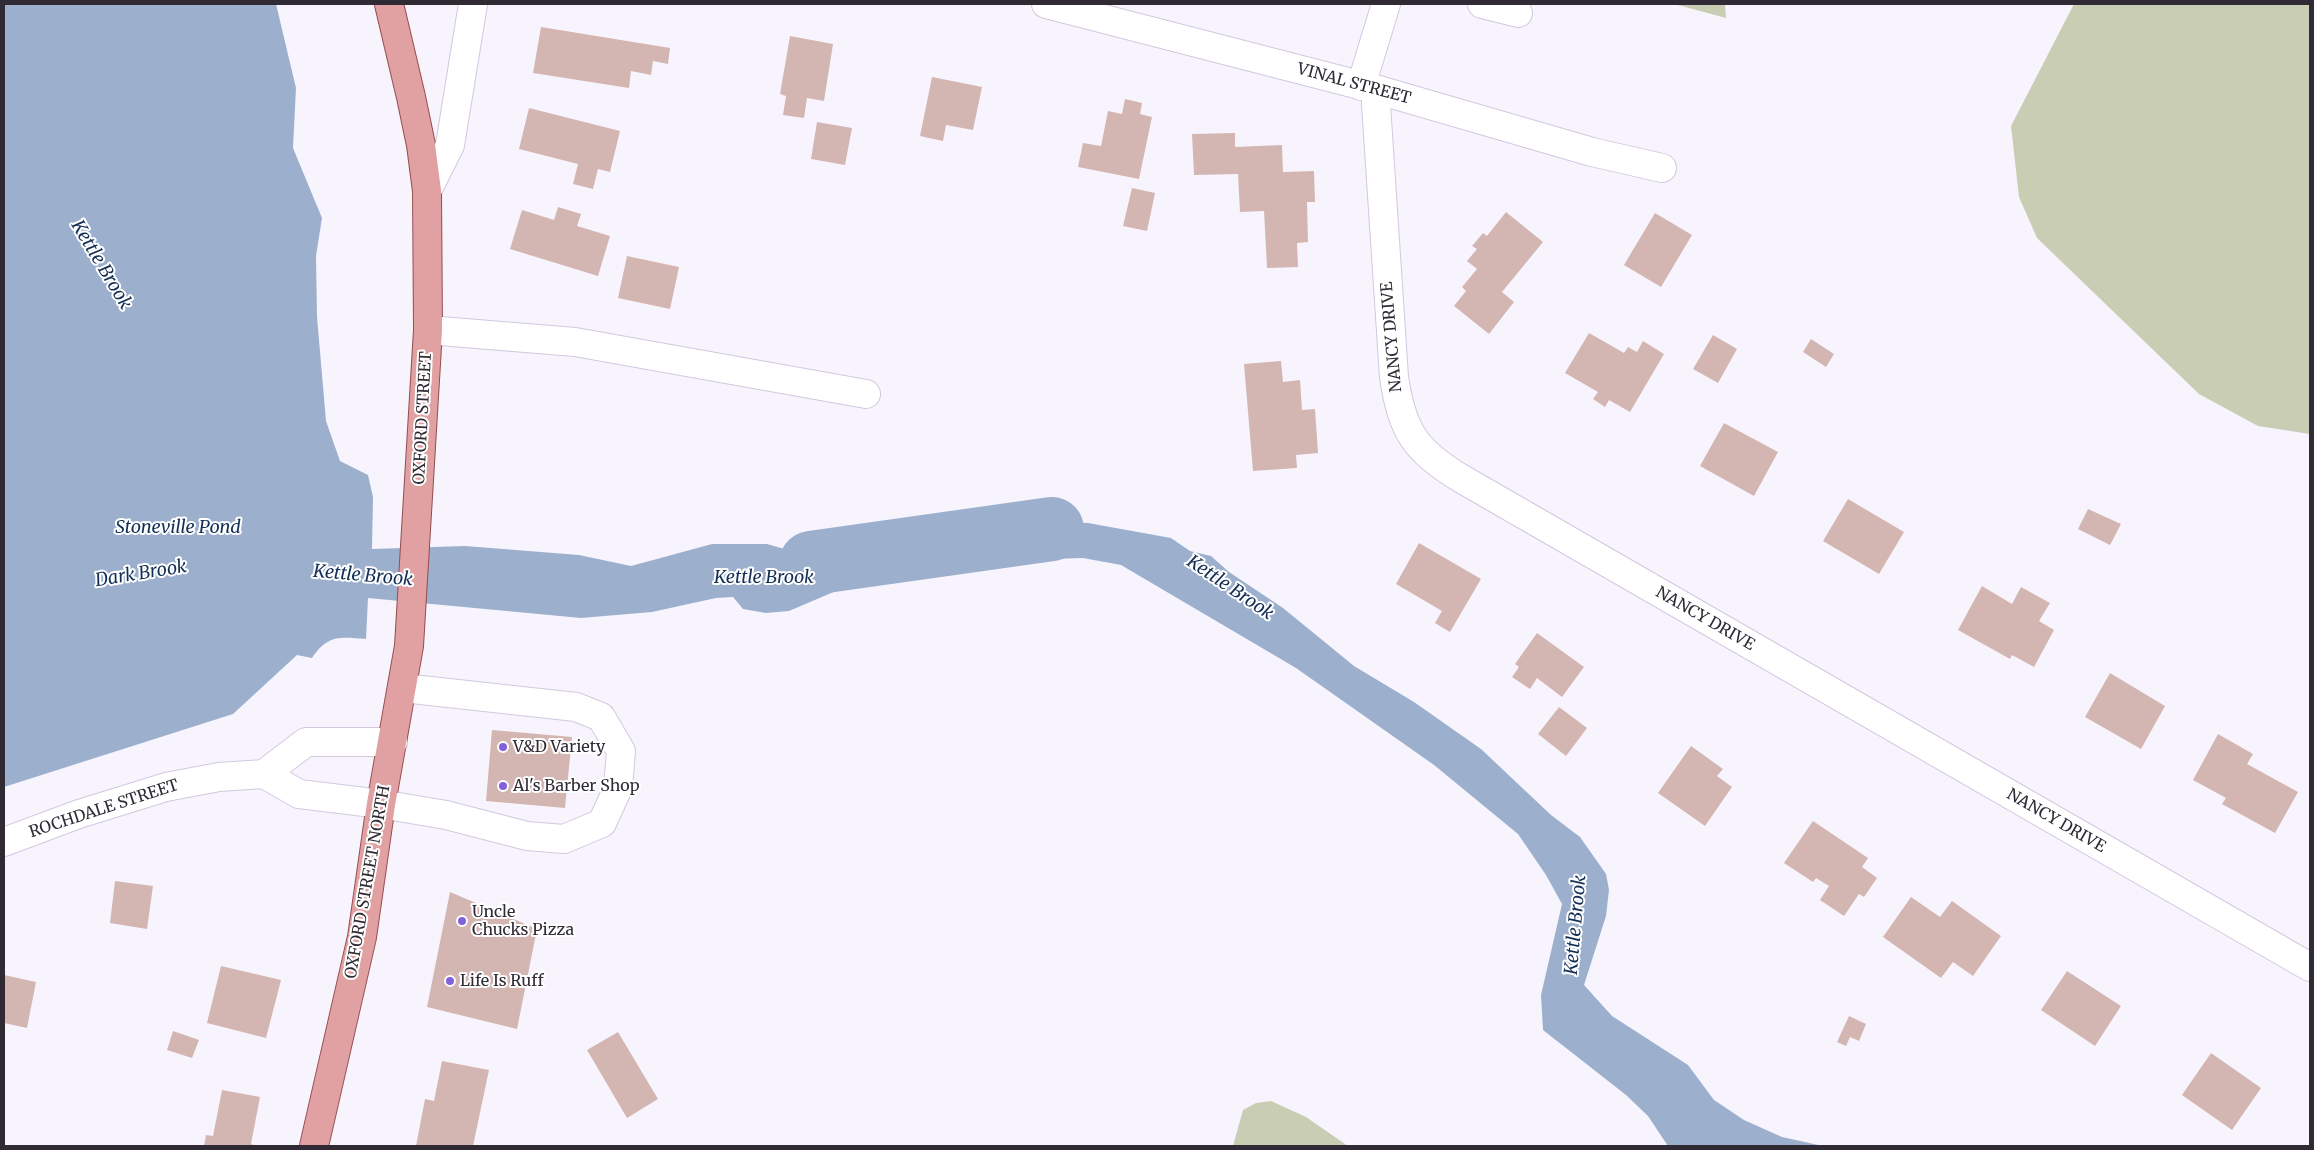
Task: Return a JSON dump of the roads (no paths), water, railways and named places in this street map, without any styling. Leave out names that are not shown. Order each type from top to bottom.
[{"type":"main road","name":"OXFORD STREET","points":[[389,4],[412,97],[427,191],[428,330],[409,646]]},
{"type":"main road","name":"OXFORD STREET NORTH","points":[[314,1146],[362,937],[381,804],[409,646]]},
{"type":"street","points":[[427,191],[450,145],[473,4]]},
{"type":"street","name":"VINAL STREET","points":[[1046,4],[1079,7],[1368,87],[1592,152],[1662,168]]},
{"type":"street","points":[[1368,87],[1386,4]]},
{"type":"street","points":[[1482,4],[1518,14]]},
{"type":"street","name":"NANCY DRIVE","points":[[1368,87],[1394,377],[1398,403],[1407,426],[1420,449],[1441,466],[1462,479],[2310,968]]},
{"type":"street","points":[[428,330],[575,342],[866,394]]},
{"type":"street","points":[[392,742],[306,742],[264,774],[299,794],[381,804],[446,816],[527,836],[564,839],[602,823],[618,788],[621,751],[601,717],[576,707],[403,688]]},
{"type":"street","name":"ROCHDALE STREET","points":[[4,842],[79,814],[166,787],[219,777],[264,774]]},
{"type":"water","name":"Stoneville Pond","points":[[4,4],[276,4],[296,88],[293,148],[322,218],[316,256],[317,317],[326,421],[340,461],[368,475],[373,497],[372,549],[465,546],[579,555],[631,566],[712,544],[767,544],[809,556],[935,547],[967,541],[993,530],[1025,521],[1088,523],[1171,538],[1190,551],[1211,556],[1229,572],[1283,608],[1354,666],[1414,702],[1481,749],[1551,815],[1580,837],[1606,874],[1609,890],[1606,916],[1584,985],[1612,1016],[1688,1065],[1714,1100],[1744,1120],[1782,1137],[1823,1146],[1668,1146],[1648,1116],[1626,1095],[1543,1030],[1541,995],[1562,904],[1546,875],[1518,834],[1434,765],[1296,668],[1121,565],[1083,558],[1050,559],[1031,555],[1002,555],[927,572],[879,573],[858,577],[843,588],[789,611],[766,613],[743,609],[733,597],[716,598],[652,612],[581,618],[368,598],[366,639],[335,639],[324,645],[312,658],[297,655],[233,714],[4,787]]},
{"type":"waterway","name":"Kettle Brook","points":[[811,563],[1052,529]]},
{"type":"place","name":"V&D Variety","points":[[503,747]]},
{"type":"place","name":"Al's Barber Shop","points":[[503,786]]},
{"type":"place","name":"Uncle Chucks Pizza","points":[[462,921]]},
{"type":"place","name":"Life Is Ruff","points":[[450,981]]},
{"type":"water label","name":"Dark Brook","points":[[141,574]]}]
